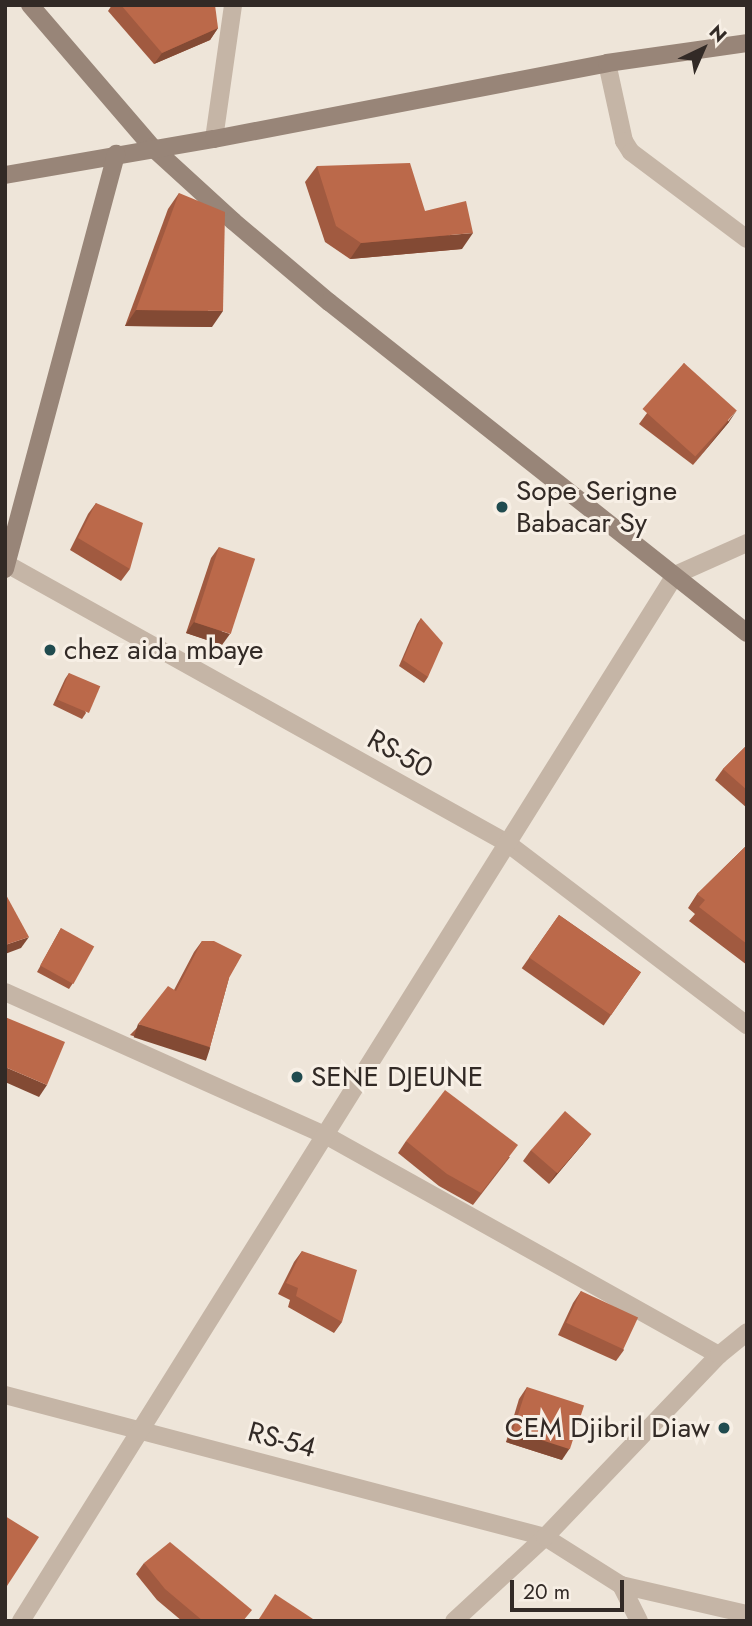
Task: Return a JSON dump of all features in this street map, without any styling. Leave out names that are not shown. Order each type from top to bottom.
[{"type":"street","points":[[30,5],[152,147],[329,302],[747,633]]},
{"type":"street","points":[[214,139],[233,5]]},
{"type":"street","points":[[5,175],[152,147],[214,139],[607,63],[747,43]]},
{"type":"street","points":[[607,63],[624,141],[631,152],[747,239]]},
{"type":"street","points":[[6,565],[116,154]]},
{"type":"street","points":[[21,1621],[327,1136],[675,575],[747,543]]},
{"type":"street","name":"RS-50","points":[[6,565],[507,843],[747,1025]]},
{"type":"street","points":[[5,992],[327,1136],[719,1355]]},
{"type":"street","points":[[454,1621],[545,1537],[719,1355],[747,1332]]},
{"type":"street","name":"RS-54","points":[[5,1395],[545,1537],[621,1585]]},
{"type":"street","points":[[621,1585],[747,1614]]},
{"type":"street","points":[[621,1585],[639,1621]]},
{"type":"building","points":[[121,5],[215,5],[218,28],[162,53]]},
{"type":"building","points":[[410,163],[425,211],[466,201],[473,233],[361,243],[336,226],[317,166]]},
{"type":"building","points":[[179,193],[225,212],[223,311],[136,310]]},
{"type":"building","points":[[684,363],[737,411],[695,457],[643,409]]},
{"type":"building","points":[[96,503],[143,523],[130,569],[78,538]]},
{"type":"building","points":[[219,547],[255,559],[231,634],[195,622]]},
{"type":"building","points":[[421,618],[443,643],[428,677],[403,660]]},
{"type":"building","points":[[69,673],[100,686],[89,713],[58,700]]},
{"type":"building","points":[[747,745],[747,790],[723,769]]},
{"type":"building","points":[[747,845],[747,944],[699,907],[705,900],[697,894]]},
{"type":"building","points":[[5,893],[29,937],[5,945]]},
{"type":"building","points":[[559,915],[641,972],[611,1015],[529,958]]},
{"type":"building","points":[[61,928],[94,946],[73,984],[40,966]]},
{"type":"building","points":[[202,941],[214,941],[242,955],[229,978],[210,1047],[138,1024],[168,986],[176,991]]},
{"type":"building","points":[[5,1017],[65,1042],[47,1085],[5,1067]]},
{"type":"building","points":[[445,1090],[518,1145],[481,1193],[447,1174],[406,1141]]},
{"type":"building","points":[[565,1111],[591,1134],[557,1173],[531,1150]]},
{"type":"building","points":[[302,1251],[357,1270],[342,1322],[296,1296],[298,1288],[286,1283]]},
{"type":"building","points":[[581,1291],[638,1318],[623,1349],[566,1323]]},
{"type":"building","points":[[527,1387],[584,1406],[570,1449],[513,1431]]},
{"type":"building","points":[[5,1516],[39,1537],[5,1589]]},
{"type":"building","points":[[170,1542],[252,1610],[243,1621],[203,1621],[165,1589],[144,1563]]},
{"type":"building","points":[[275,1594],[316,1621],[262,1621],[259,1619]]},
{"type":"place","name":"Sope Serigne Babacar Sy","points":[[502,507]]},
{"type":"place","name":"chez aida mbaye","points":[[50,650]]},
{"type":"place","name":"SENE DJEUNE","points":[[297,1077]]},
{"type":"place","name":"CEM Djibril Diaw","points":[[724,1428]]}]
